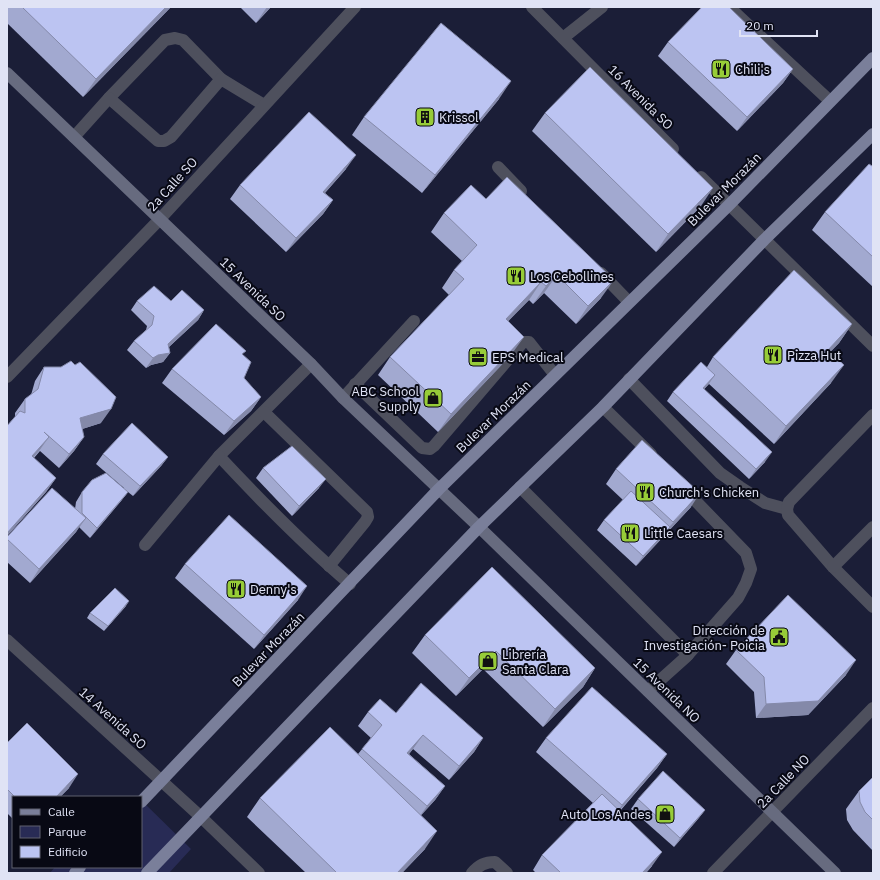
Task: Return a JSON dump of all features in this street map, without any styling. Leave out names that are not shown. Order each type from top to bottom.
[{"type":"main road","name":"Bulevar Morazán","points":[[142,801],[350,584],[438,489],[729,205],[873,58]]},
{"type":"main road","points":[[147,873],[479,527],[603,407],[764,240],[873,134]]},
{"type":"street","name":"2a Calle SO","points":[[7,377],[160,219],[355,7]]},
{"type":"street","name":"16 Avenida SO","points":[[532,7],[679,155]]},
{"type":"street","points":[[563,38],[602,7]]},
{"type":"street","points":[[729,7],[830,101]]},
{"type":"street","points":[[74,137],[165,40],[175,38],[182,40],[221,79],[264,105]]},
{"type":"street","name":"15 Avenida SO","points":[[7,73],[311,364],[343,398],[479,527]]},
{"type":"street","points":[[109,98],[158,141],[164,141],[171,137],[221,79]]},
{"type":"street","points":[[498,167],[530,200]]},
{"type":"street","points":[[696,172],[873,346]]},
{"type":"street","points":[[591,262],[629,302]]},
{"type":"street","points":[[343,398],[414,321]]},
{"type":"street","points":[[355,384],[422,448],[430,449],[523,342],[529,342],[555,375]]},
{"type":"street","points":[[145,545],[219,456],[311,364]]},
{"type":"street","points":[[629,380],[720,473],[765,503],[787,509]]},
{"type":"street","points":[[603,407],[661,465]]},
{"type":"street","points":[[264,412],[367,512],[368,517],[365,522],[329,566]]},
{"type":"street","points":[[871,423],[789,502],[787,509],[788,515],[833,568],[873,607]]},
{"type":"street","points":[[219,456],[264,504],[350,584]]},
{"type":"street","points":[[648,691],[688,655],[738,598],[751,569],[746,553],[677,481]]},
{"type":"street","points":[[520,487],[688,655]]},
{"type":"street","name":"15 Avenida NO","points":[[479,527],[836,873]]},
{"type":"street","points":[[833,568],[873,527]]},
{"type":"street","name":"14 Avenida SO","points":[[7,640],[201,817],[259,873]]},
{"type":"street","name":"2a Calle NO","points":[[713,873],[873,708]]},
{"type":"street","points":[[472,873],[488,862],[495,862],[506,873]]},
{"type":"green space","points":[[142,801],[191,849],[169,873],[50,873],[54,868],[142,868]]},
{"type":"building","points":[[22,7],[166,7],[96,79]]},
{"type":"building","name":"Chili's","points":[[702,7],[729,7],[793,69],[747,117],[668,42]]},
{"type":"building","name":"Krissol","points":[[441,23],[511,81],[435,175],[364,117]]},
{"type":"building","points":[[590,67],[713,188],[668,234],[545,113]]},
{"type":"building","points":[[309,112],[356,155],[323,192],[333,200],[296,238],[240,185]]},
{"type":"building","points":[[869,164],[872,166],[873,165],[873,257],[825,212]]},
{"type":"building","points":[[507,177],[614,280],[588,306],[557,275],[546,286],[541,282],[506,319],[524,337],[451,414],[390,357],[464,279],[454,270],[477,245],[444,213],[471,185],[486,199]]},
{"type":"building","name":"Pizza Hut","points":[[794,270],[852,324],[828,350],[844,365],[786,426],[713,357]]},
{"type":"building","points":[[154,286],[171,301],[182,290],[204,310],[168,344],[170,353],[158,355],[153,358],[134,341],[152,325],[154,316],[137,301]]},
{"type":"building","points":[[216,324],[246,351],[242,354],[251,362],[244,378],[261,397],[234,421],[172,369]]},
{"type":"building","points":[[71,361],[75,365],[80,362],[116,397],[111,409],[80,418],[84,437],[69,454],[44,432],[49,437],[32,456],[56,478],[7,533],[7,426],[20,411],[25,413],[25,399],[38,389],[44,367],[61,367]]},
{"type":"building","points":[[701,362],[715,375],[703,388],[772,452],[756,469],[673,392]]},
{"type":"building","points":[[132,423],[168,457],[140,486],[103,454]]},
{"type":"building","points":[[642,440],[700,493],[673,522],[616,469]]},
{"type":"building","points":[[292,446],[326,479],[299,506],[263,468]]},
{"type":"building","points":[[106,473],[128,492],[97,528],[82,513],[82,492],[92,480]]},
{"type":"building","points":[[52,488],[86,518],[39,569],[7,539],[7,537]]},
{"type":"building","name":"Little Caesars","points":[[631,491],[670,527],[643,556],[604,520]]},
{"type":"building","name":"Denny's","points":[[229,515],[307,586],[264,635],[185,564]]},
{"type":"building","name":"Librería Santa Clara","points":[[492,567],[595,668],[555,709],[496,651],[469,678],[425,635]]},
{"type":"building","points":[[115,588],[129,601],[108,626],[90,613]]},
{"type":"building","name":"Dirección de Investigación- Poicia","points":[[788,595],[856,660],[818,701],[766,704],[764,677],[736,650]]},
{"type":"building","points":[[421,683],[483,738],[459,766],[423,735],[407,753],[445,786],[427,806],[362,749],[382,725],[368,712],[380,699],[396,713]]},
{"type":"building","points":[[592,687],[667,754],[622,805],[546,738]]},
{"type":"building","points":[[27,723],[78,774],[57,796],[14,796],[7,789],[7,743]]},
{"type":"building","points":[[330,727],[437,831],[397,873],[337,873],[260,798]]},
{"type":"building","name":"Auto Los Andes","points":[[663,771],[705,810],[680,838],[638,799]]},
{"type":"building","points":[[873,777],[873,820],[865,812],[860,802],[859,791]]},
{"type":"building","points":[[602,794],[662,852],[642,873],[561,873],[542,855]]},
{"type":"place","name":"Chili's","points":[[721,69]]},
{"type":"place","name":"Krissol","points":[[425,117]]},
{"type":"place","name":"Los Cebollines","points":[[516,276]]},
{"type":"place","name":"Pizza Hut","points":[[773,355]]},
{"type":"place","name":"EPS Medical","points":[[478,357]]},
{"type":"place","name":"ABC School Supply","points":[[433,398]]},
{"type":"place","name":"Church's Chicken","points":[[645,492]]},
{"type":"place","name":"Little Caesars","points":[[630,533]]},
{"type":"place","name":"Denny's","points":[[236,589]]},
{"type":"place","name":"Dirección de Investigación- Poicia","points":[[779,637]]},
{"type":"place","name":"Librería Santa Clara","points":[[488,661]]},
{"type":"place","name":"Auto Los Andes","points":[[665,814]]}]
